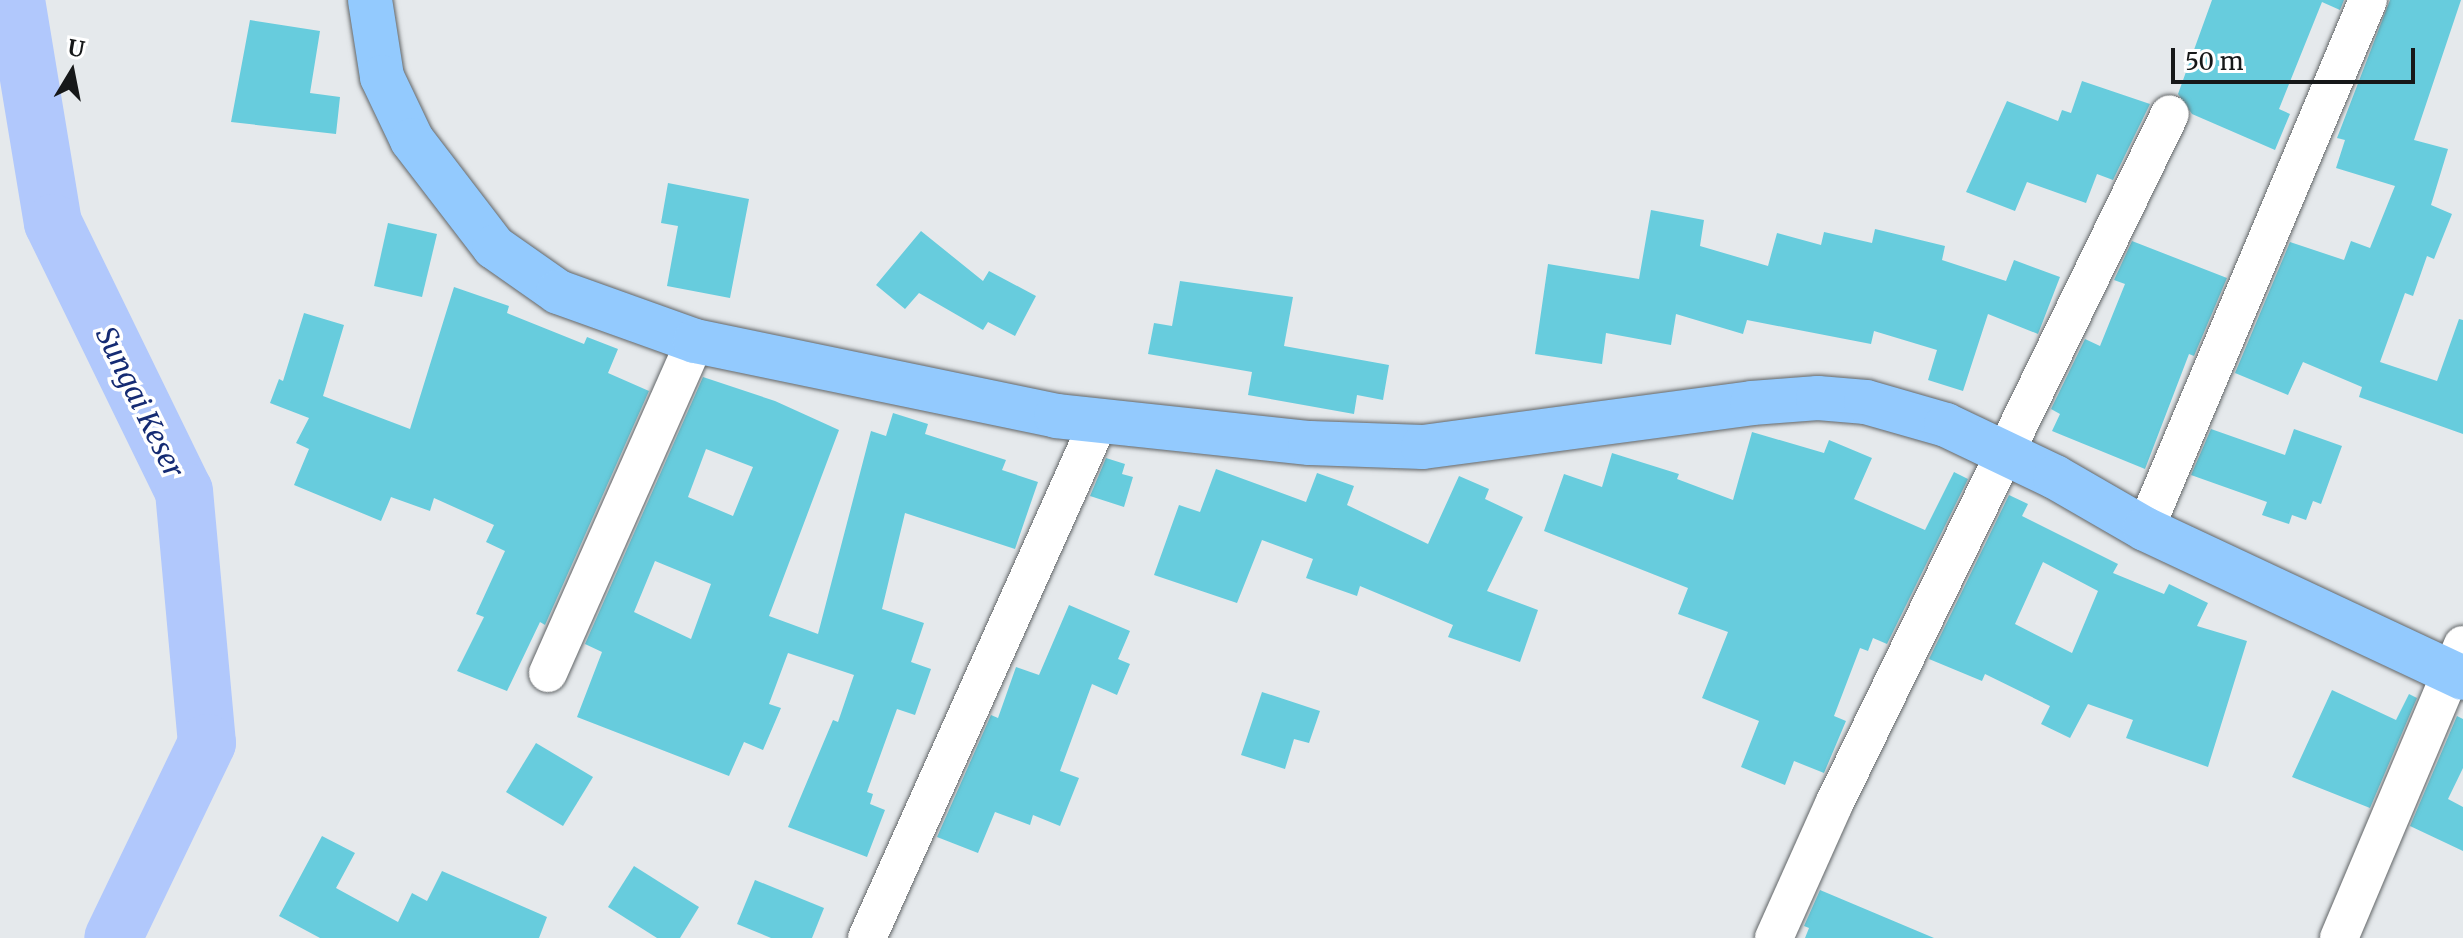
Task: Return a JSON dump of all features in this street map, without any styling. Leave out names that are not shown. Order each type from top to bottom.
[{"type":"highway","points":[[370,0],[382,77],[412,140],[494,247],[558,292],[695,341],[1098,423],[1310,443],[1423,447],[1818,398],[1866,402],[1946,425],[2145,529],[2459,665]]},
{"type":"street","points":[[2145,529],[2368,0]]},
{"type":"street","points":[[1774,938],[1834,804],[2170,114]]},
{"type":"street","points":[[548,673],[695,341]]},
{"type":"street","points":[[867,938],[1098,423]]},
{"type":"street","points":[[2339,938],[2459,665]]},
{"type":"building","points":[[2212,0],[2344,0],[2340,10],[2322,2],[2279,109],[2290,114],[2275,150],[2192,114],[2178,94]]},
{"type":"building","points":[[2390,0],[2461,0],[2414,140],[2448,149],[2431,205],[2452,214],[2434,259],[2427,256],[2413,296],[2405,293],[2380,362],[2437,381],[2459,319],[2463,320],[2463,434],[2359,397],[2362,387],[2303,362],[2288,395],[2235,373],[2290,242],[2344,260],[2351,241],[2370,248],[2395,186],[2336,168],[2345,140],[2337,138]]},
{"type":"building","points":[[250,20],[320,31],[310,93],[340,97],[336,134],[231,122]]},
{"type":"building","points":[[2082,81],[2150,104],[2113,180],[2097,174],[2086,203],[2027,182],[2015,211],[1966,192],[2007,101],[2058,121],[2062,110],[2071,113]]},
{"type":"building","points":[[668,183],[749,199],[730,298],[667,286],[678,226],[661,223]]},
{"type":"building","points":[[1651,210],[1704,220],[1700,246],[1768,266],[1777,233],[1821,245],[1824,232],[1872,243],[1875,229],[1945,246],[1942,260],[2006,281],[2014,260],[2060,277],[2038,334],[1988,314],[1963,391],[1928,380],[1937,350],[1874,331],[1871,344],[1747,320],[1743,334],[1676,314],[1671,345],[1606,333],[1602,364],[1535,354],[1548,264],[1639,279]]},
{"type":"building","points":[[388,223],[437,234],[422,297],[374,286]]},
{"type":"building","points":[[921,231],[983,281],[989,271],[1036,296],[1015,336],[988,322],[983,330],[919,293],[905,309],[876,285]]},
{"type":"building","points":[[2132,241],[2227,278],[2194,356],[2189,354],[2145,469],[2052,431],[2060,414],[2051,409],[2085,339],[2100,346],[2125,284],[2114,280]]},
{"type":"building","points":[[1180,281],[1293,297],[1284,346],[1389,365],[1383,400],[1357,395],[1354,414],[1248,395],[1252,372],[1148,354],[1154,323],[1172,326]]},
{"type":"building","points":[[454,287],[509,306],[507,313],[584,344],[587,337],[618,349],[608,373],[649,391],[545,625],[540,622],[507,691],[457,671],[484,617],[476,614],[505,551],[486,542],[494,525],[434,498],[430,511],[391,497],[381,521],[294,485],[309,449],[296,443],[309,418],[270,403],[279,379],[283,381],[304,313],[344,325],[323,396],[410,429]]},
{"type":"building","points":[[703,377],[775,401],[839,430],[769,616],[818,634],[871,431],[886,436],[893,413],[928,424],[925,434],[1006,460],[1002,470],[1038,482],[1015,549],[905,513],[882,609],[924,623],[911,662],[931,669],[915,715],[897,709],[867,792],[873,794],[870,804],[885,810],[867,857],[788,827],[833,720],[838,722],[854,675],[788,653],[769,704],[781,708],[763,750],[744,742],[729,776],[577,717],[602,652],[585,644]],"holes":[[[706,449],[753,467],[733,516],[688,497]],[[655,561],[711,584],[691,639],[634,612]]]},
{"type":"building","points":[[2211,429],[2285,455],[2294,429],[2342,446],[2321,504],[2313,501],[2306,520],[2292,515],[2289,524],[2262,515],[2267,502],[2191,475]]},
{"type":"building","points":[[1752,432],[1824,453],[1829,440],[1872,458],[1854,499],[1925,530],[1954,472],[1968,479],[1887,644],[1873,638],[1868,651],[1860,648],[1834,716],[1846,721],[1824,773],[1794,761],[1785,785],[1741,767],[1759,721],[1702,698],[1728,632],[1678,614],[1688,588],[1544,531],[1564,474],[1602,487],[1612,453],[1679,474],[1677,479],[1733,500]]},
{"type":"building","points":[[1106,458],[1125,464],[1122,474],[1133,477],[1124,507],[1090,496]]},
{"type":"building","points":[[1216,469],[1306,502],[1317,473],[1354,486],[1347,505],[1428,544],[1459,476],[1489,489],[1485,499],[1523,517],[1487,591],[1538,610],[1520,662],[1448,637],[1453,625],[1360,586],[1357,596],[1306,578],[1313,559],[1262,540],[1237,603],[1154,575],[1179,505],[1200,512]]},
{"type":"building","points":[[2009,495],[2028,504],[2022,516],[2118,564],[2113,573],[2164,594],[2169,584],[2208,603],[2197,626],[2247,641],[2208,767],[2126,738],[2133,720],[2088,704],[2070,738],[2041,724],[2050,706],[1985,674],[1982,681],[1929,659]],"holes":[[[2043,562],[2098,591],[2072,653],[2015,624]]]},
{"type":"building","points":[[1069,605],[1130,631],[1118,659],[1130,664],[1117,695],[1092,684],[1060,771],[1079,778],[1060,826],[1033,815],[1030,825],[995,812],[978,853],[937,837],[991,715],[998,718],[1016,667],[1039,675]]},
{"type":"building","points":[[2332,690],[2396,720],[2409,694],[2417,698],[2370,808],[2292,777]]},
{"type":"building","points":[[1262,692],[1320,711],[1309,743],[1294,739],[1285,769],[1241,755]]},
{"type":"building","points":[[2457,716],[2463,719],[2463,768],[2448,799],[2463,807],[2463,851],[2410,826]]},
{"type":"building","points":[[536,743],[593,777],[563,826],[506,792]]},
{"type":"building","points":[[322,836],[355,853],[336,888],[398,922],[412,893],[427,901],[442,871],[547,917],[539,938],[320,938],[279,916]]},
{"type":"building","points":[[634,866],[699,907],[680,938],[657,938],[608,907]]},
{"type":"building","points":[[755,880],[824,908],[812,938],[771,938],[737,924]]},
{"type":"building","points":[[1820,890],[1934,938],[1805,938],[1809,928],[1804,926]]},
{"type":"waterway","name":"Sungai Keser","points":[[16,0],[53,223],[184,491],[207,743],[113,938]]}]
